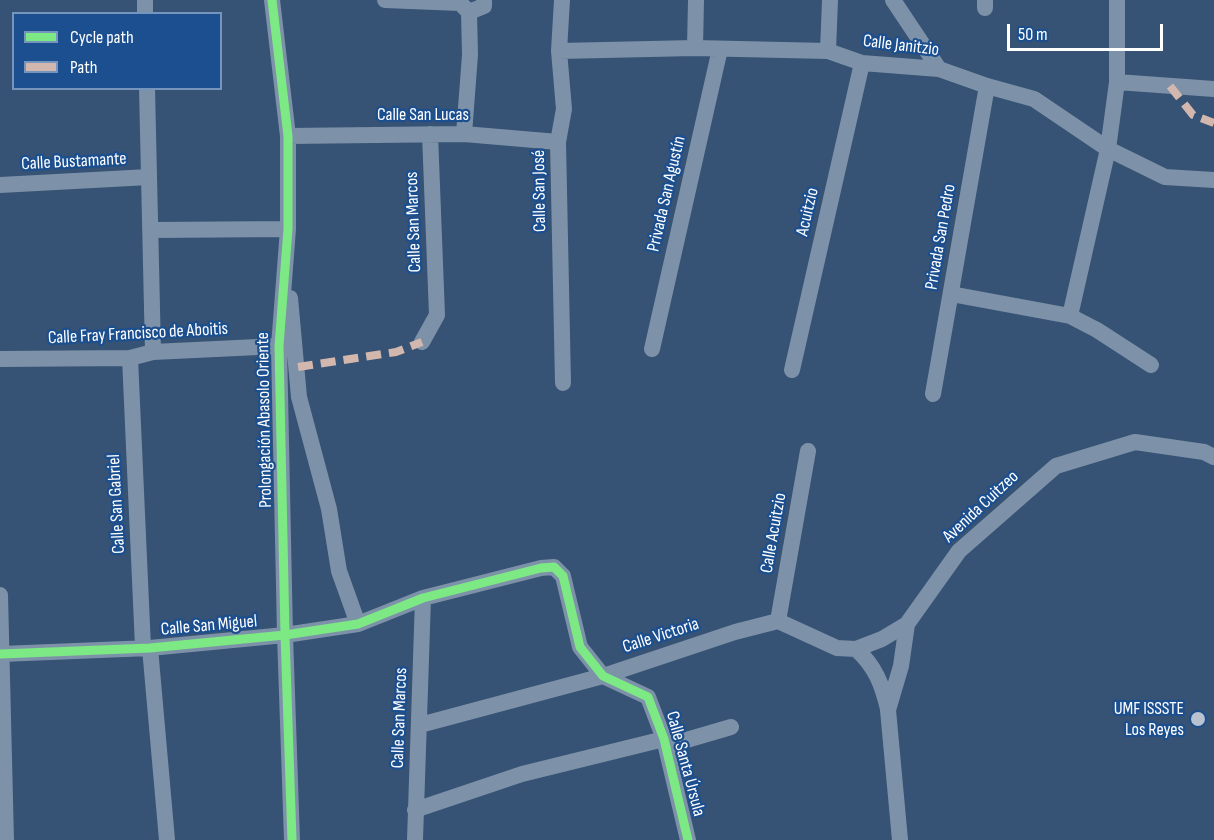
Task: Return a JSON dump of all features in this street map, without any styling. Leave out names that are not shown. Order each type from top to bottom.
[{"type":"street","name":"Prolongación Abasolo Oriente","points":[[272,0],[288,136],[288,229],[279,346],[292,840]]},
{"type":"street","points":[[385,0],[484,6],[484,0]]},
{"type":"street","name":"Calle San José","points":[[562,0],[559,51],[564,109],[558,142],[563,383]]},
{"type":"street","points":[[695,48],[696,0]]},
{"type":"street","points":[[828,51],[830,0]]},
{"type":"street","points":[[893,0],[939,69]]},
{"type":"street","points":[[1070,316],[1108,149],[1117,82],[1118,0]]},
{"type":"street","points":[[464,5],[470,55],[465,134]]},
{"type":"street","name":"Calle Janitzio","points":[[559,51],[695,48],[828,51],[862,63],[939,69],[1034,99],[1108,149],[1165,177],[1214,180]]},
{"type":"street","name":"Privada San Agustín","points":[[652,349],[720,49]]},
{"type":"street","name":"Acuitzio","points":[[792,370],[862,63]]},
{"type":"street","points":[[1117,82],[1214,89]]},
{"type":"street","name":"Privada San Pedro","points":[[933,394],[987,86]]},
{"type":"street","points":[[147,90],[153,352]]},
{"type":"street","name":"Calle San Marcos","points":[[422,342],[437,315],[430,134]]},
{"type":"street","name":"Calle San Lucas","points":[[288,136],[465,134],[558,142]]},
{"type":"street","name":"Calle Bustamante","points":[[0,184],[149,177]]},
{"type":"street","points":[[151,230],[288,229]]},
{"type":"street","points":[[285,259],[299,397],[329,509],[339,571],[358,624]]},
{"type":"street","points":[[951,294],[1070,316],[1097,330],[1151,365]]},
{"type":"street","name":"Calle Fray Francisco de Aboitis","points":[[0,359],[130,358],[153,352],[279,346]]},
{"type":"street","name":"Calle San Gabriel","points":[[130,358],[147,648],[167,840]]},
{"type":"street","name":"Avenida Cuitzeo","points":[[900,840],[888,710],[901,666],[908,624],[959,551],[1056,466],[1135,442],[1203,452],[1214,457]]},
{"type":"street","name":"Calle Acuitzio","points":[[778,621],[808,451]]},
{"type":"street","name":"Calle San Miguel","points":[[1,654],[147,648],[285,635],[358,624],[423,598],[541,568],[554,567],[563,576],[580,647],[603,675]]},
{"type":"street","points":[[0,595],[6,840]]},
{"type":"street","name":"Calle San Marcos","points":[[415,840],[423,598]]},
{"type":"street","points":[[778,621],[837,648],[856,649],[882,639],[908,624]]},
{"type":"street","name":"Calle Victoria","points":[[420,725],[603,675],[735,632],[778,621]]},
{"type":"street","points":[[856,649],[875,669],[888,710]]},
{"type":"street","name":"Calle Santa Úrsula","points":[[603,675],[648,697],[665,743],[688,840]]},
{"type":"street","points":[[415,810],[522,774],[731,727]]},
{"type":"marked path","points":[[1170,86],[1193,115],[1214,123]]},
{"type":"marked path","points":[[298,367],[396,352],[422,342]]},
{"type":"cycle path","points":[[272,0],[288,136],[288,229],[279,346],[292,840]]},
{"type":"cycle path","points":[[1,654],[150,648],[285,635],[358,624],[423,598],[541,568],[554,567],[563,576],[580,647],[603,676],[648,697],[664,739],[688,840]]},
{"type":"place","name":"UMF ISSSTE Los Reyes","points":[[1198,719]]}]
